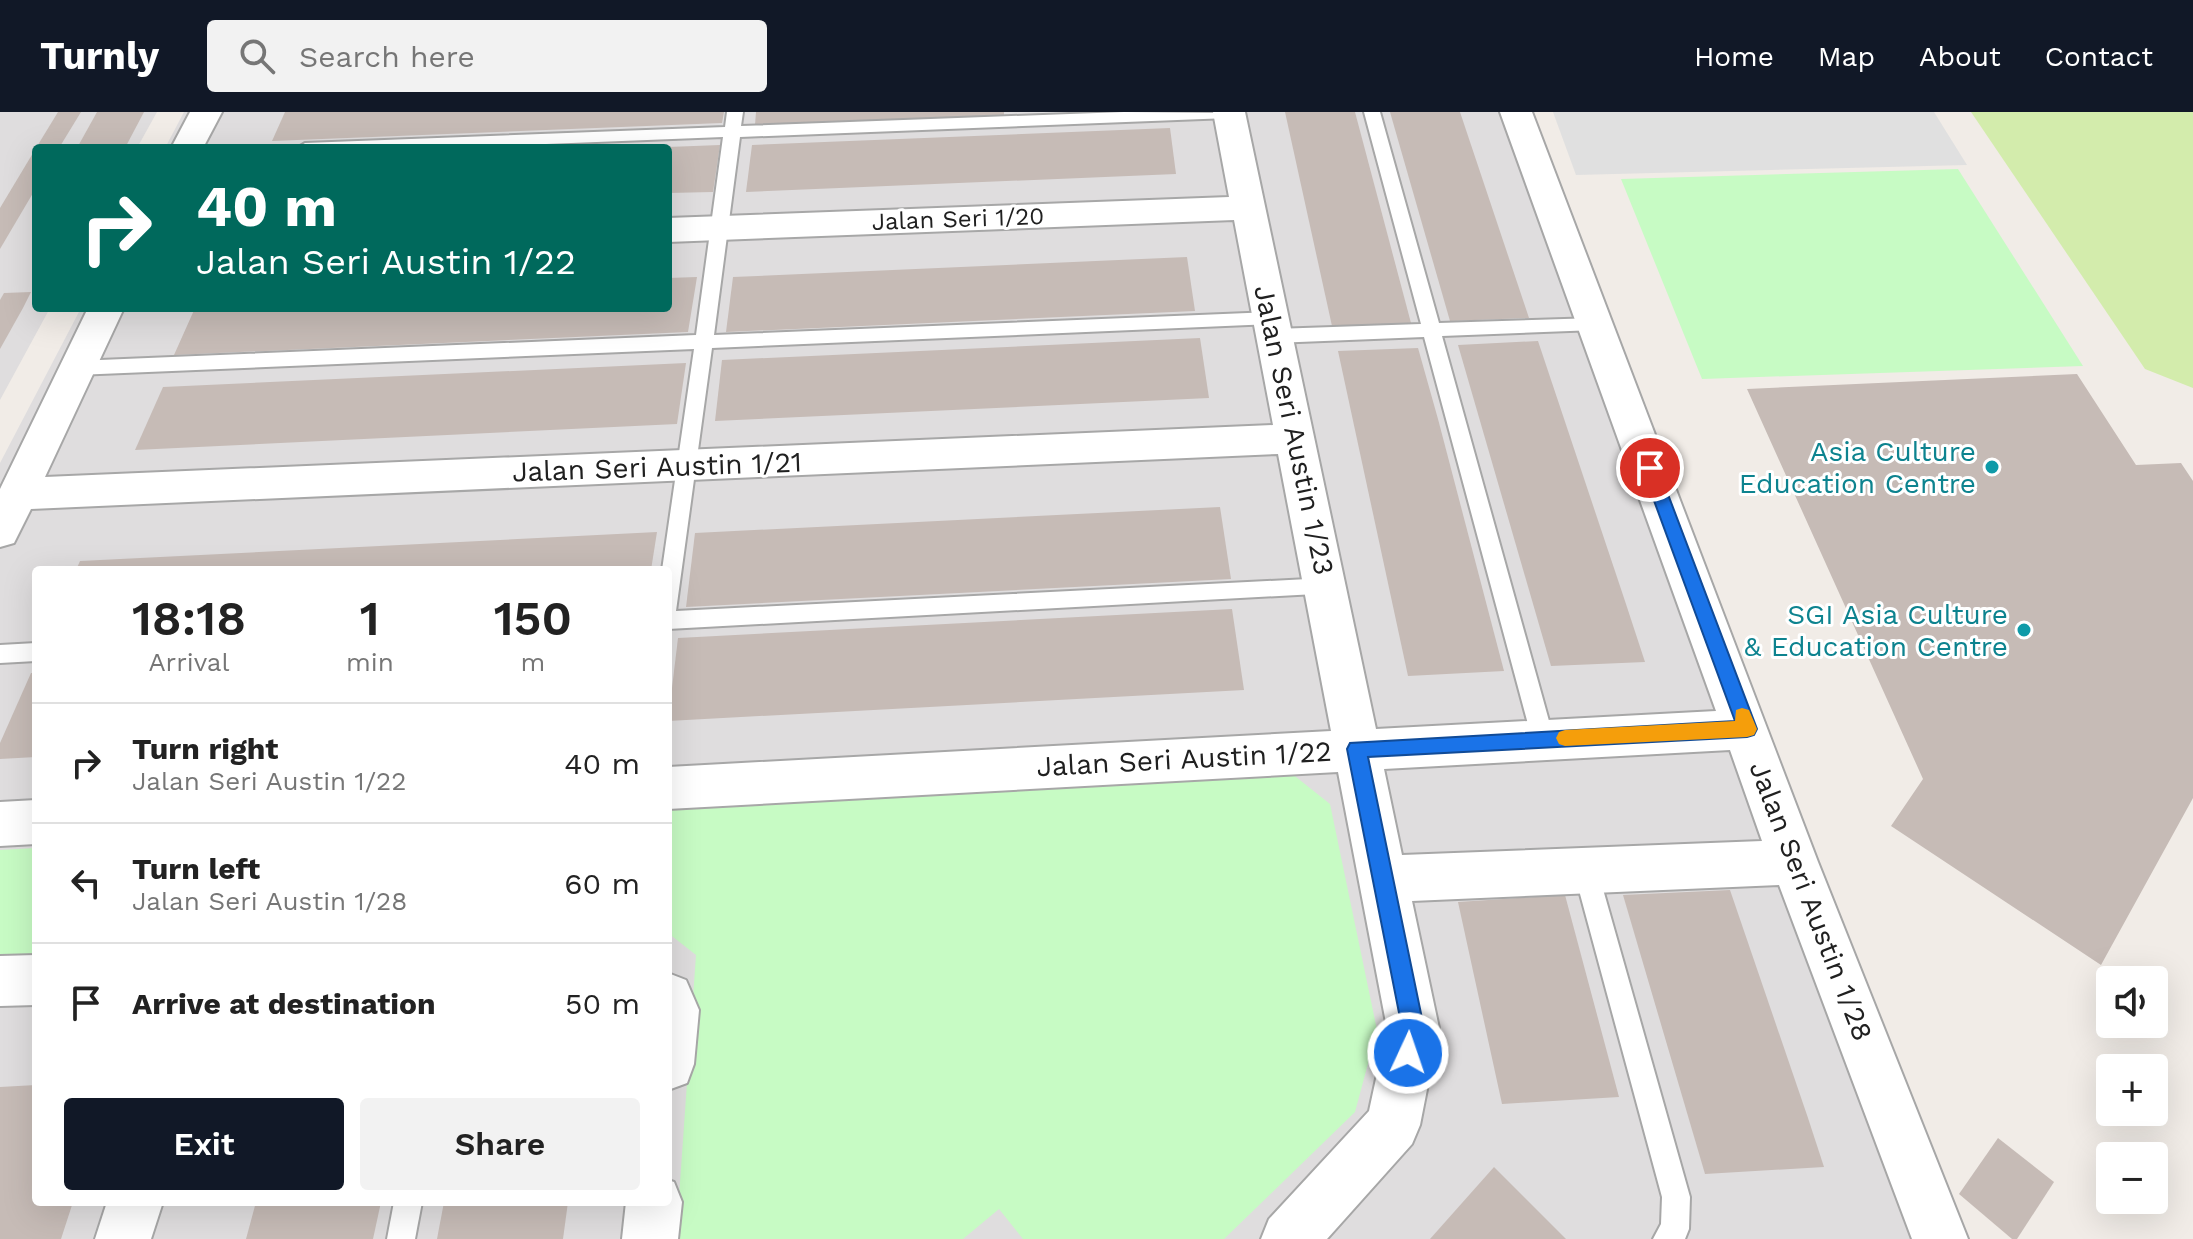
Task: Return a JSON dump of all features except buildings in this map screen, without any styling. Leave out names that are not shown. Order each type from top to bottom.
[{"type":"street","points":[[189,144],[206,112]]},
{"type":"street","name":"Jalan Seri Austin 1/23","points":[[1229,112],[1327,587],[1413,1028],[1393,1125],[1289,1239]]},
{"type":"street","name":"Jalan Seri Austin 1/28","points":[[1516,112],[1794,862],[1940,1239]]},
{"type":"street","name":"Jalan Seri 1/20","points":[[672,230],[1248,208]]},
{"type":"street","points":[[0,531],[104,312]]},
{"type":"street","name":"Jalan Seri Austin 1/21","points":[[18,494],[1295,439]]},
{"type":"street","name":"Jalan Seri Austin 1/22","points":[[672,788],[1747,729]]},
{"type":"street","points":[[0,824],[32,822]]},
{"type":"street","points":[[1382,879],[1585,868],[1794,862]]},
{"type":"street","points":[[0,981],[32,980]]},
{"type":"street","points":[[123,1239],[134,1206]]},
{"type":"street","points":[[650,1239],[654,1206]]},
{"type":"lane","points":[[672,575],[735,112]]},
{"type":"lane","points":[[412,144],[1229,112]]},
{"type":"lane","points":[[1372,112],[1543,739]]},
{"type":"lane","points":[[76,368],[703,342],[1273,327],[1432,331],[1596,324]]},
{"type":"lane","points":[[672,620],[1327,587]]},
{"type":"lane","points":[[0,654],[32,652]]},
{"type":"lane","points":[[1585,868],[1676,1197],[1675,1229],[1667,1239]]},
{"type":"lane","points":[[401,1239],[407,1206]]},
{"type":"shaded area","points":[[0,112],[157,112],[139,144],[32,144],[32,312],[48,312],[0,400]]},
{"type":"shaded area","points":[[184,112],[1523,112],[1956,1239],[0,1239],[0,463],[79,312],[672,312],[672,144],[167,144]]},
{"type":"shaded area","points":[[1553,112],[1934,112],[1967,165],[1576,175]]},
{"type":"green space","points":[[1971,112],[2193,112],[2193,388],[2145,369]]},
{"type":"green space","points":[[1958,169],[2083,366],[1702,379],[1621,179]]},
{"type":"green space","points":[[1291,773],[1330,804],[1377,1030],[1355,1112],[1224,1239],[1023,1239],[999,1209],[963,1239],[676,1239],[696,955],[672,936],[672,810]]},
{"type":"green space","points":[[32,848],[32,954],[0,956],[0,850]]},
{"type":"slow traffic","points":[[1565,738],[1747,729],[1742,716]]},
{"type":"place","name":"Asia Culture Education Centre","points":[[1992,467]]},
{"type":"place","name":"SGI Asia Culture & Education Centre","points":[[2024,630]]},
{"type":"route","points":[[1408,1053],[1413,1028],[1357,749],[1747,729],[1650,468]]}]
